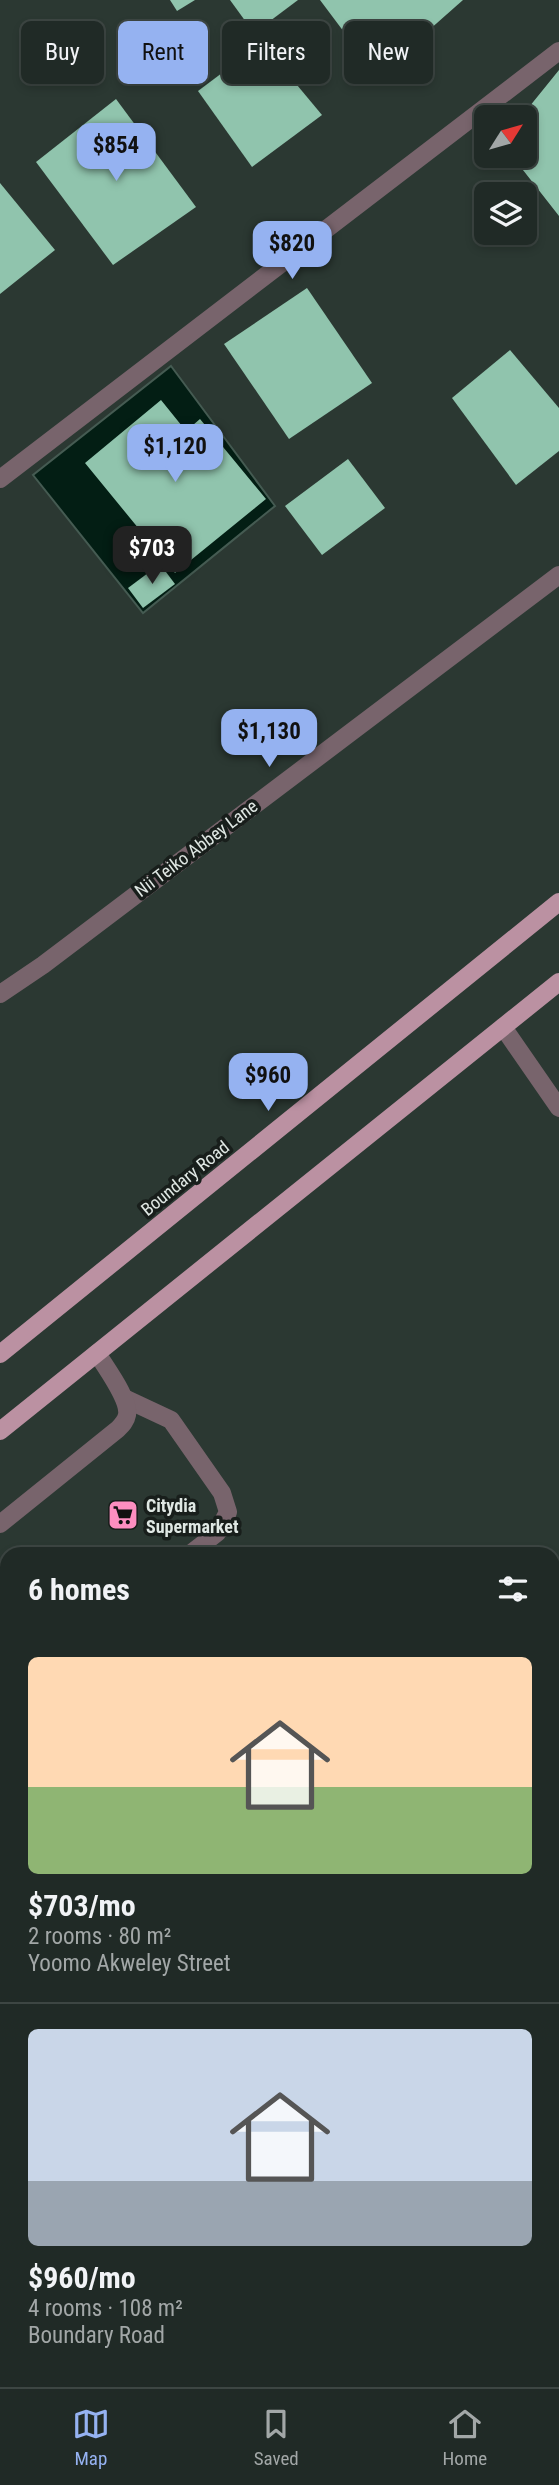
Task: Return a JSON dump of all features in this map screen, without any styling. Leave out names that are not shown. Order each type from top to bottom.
[{"type":"main road","name":"Boundary Road","points":[[0,1354],[559,902]]},
{"type":"main road","points":[[0,1431],[559,982]]},
{"type":"street","points":[[0,479],[559,51]]},
{"type":"street","name":"Nii Teiko Abbey Lane","points":[[0,994],[43,965],[559,575]]},
{"type":"street","points":[[503,1027],[559,1108]]},
{"type":"street","points":[[0,1524],[124,1423],[128,1415],[124,1398],[97,1353]]},
{"type":"street","points":[[124,1398],[172,1420],[222,1493],[228,1513],[216,1533],[199,1547]]},
{"type":"shaded area","points":[[171,366],[275,506],[143,613],[33,475]]},
{"type":"building","points":[[170,0],[195,0],[177,11]]},
{"type":"building","points":[[230,0],[298,0],[270,21],[245,21]]},
{"type":"building","points":[[320,0],[463,0],[433,27],[433,21],[344,21],[344,32]]},
{"type":"building","points":[[559,70],[559,216],[537,188],[537,182],[532,182],[521,168],[537,168],[537,105],[531,105]]},
{"type":"building","points":[[222,73],[222,84],[296,84],[322,115],[252,167],[198,91]]},
{"type":"building","points":[[116,99],[196,207],[113,265],[36,162]]},
{"type":"building","points":[[0,183],[55,250],[0,294]]},
{"type":"building","points":[[307,288],[372,383],[289,439],[224,344]]},
{"type":"building","points":[[510,350],[559,408],[559,451],[516,485],[452,398]]},
{"type":"building","points":[[161,400],[186,431],[200,419],[266,499],[175,573],[85,463]]},
{"type":"building","points":[[348,459],[385,508],[322,555],[285,506]]},
{"type":"building","points":[[160,564],[175,584],[143,608],[128,588]]},
{"type":"place","name":"Citydia Supermarket","points":[[123,1515]]}]
